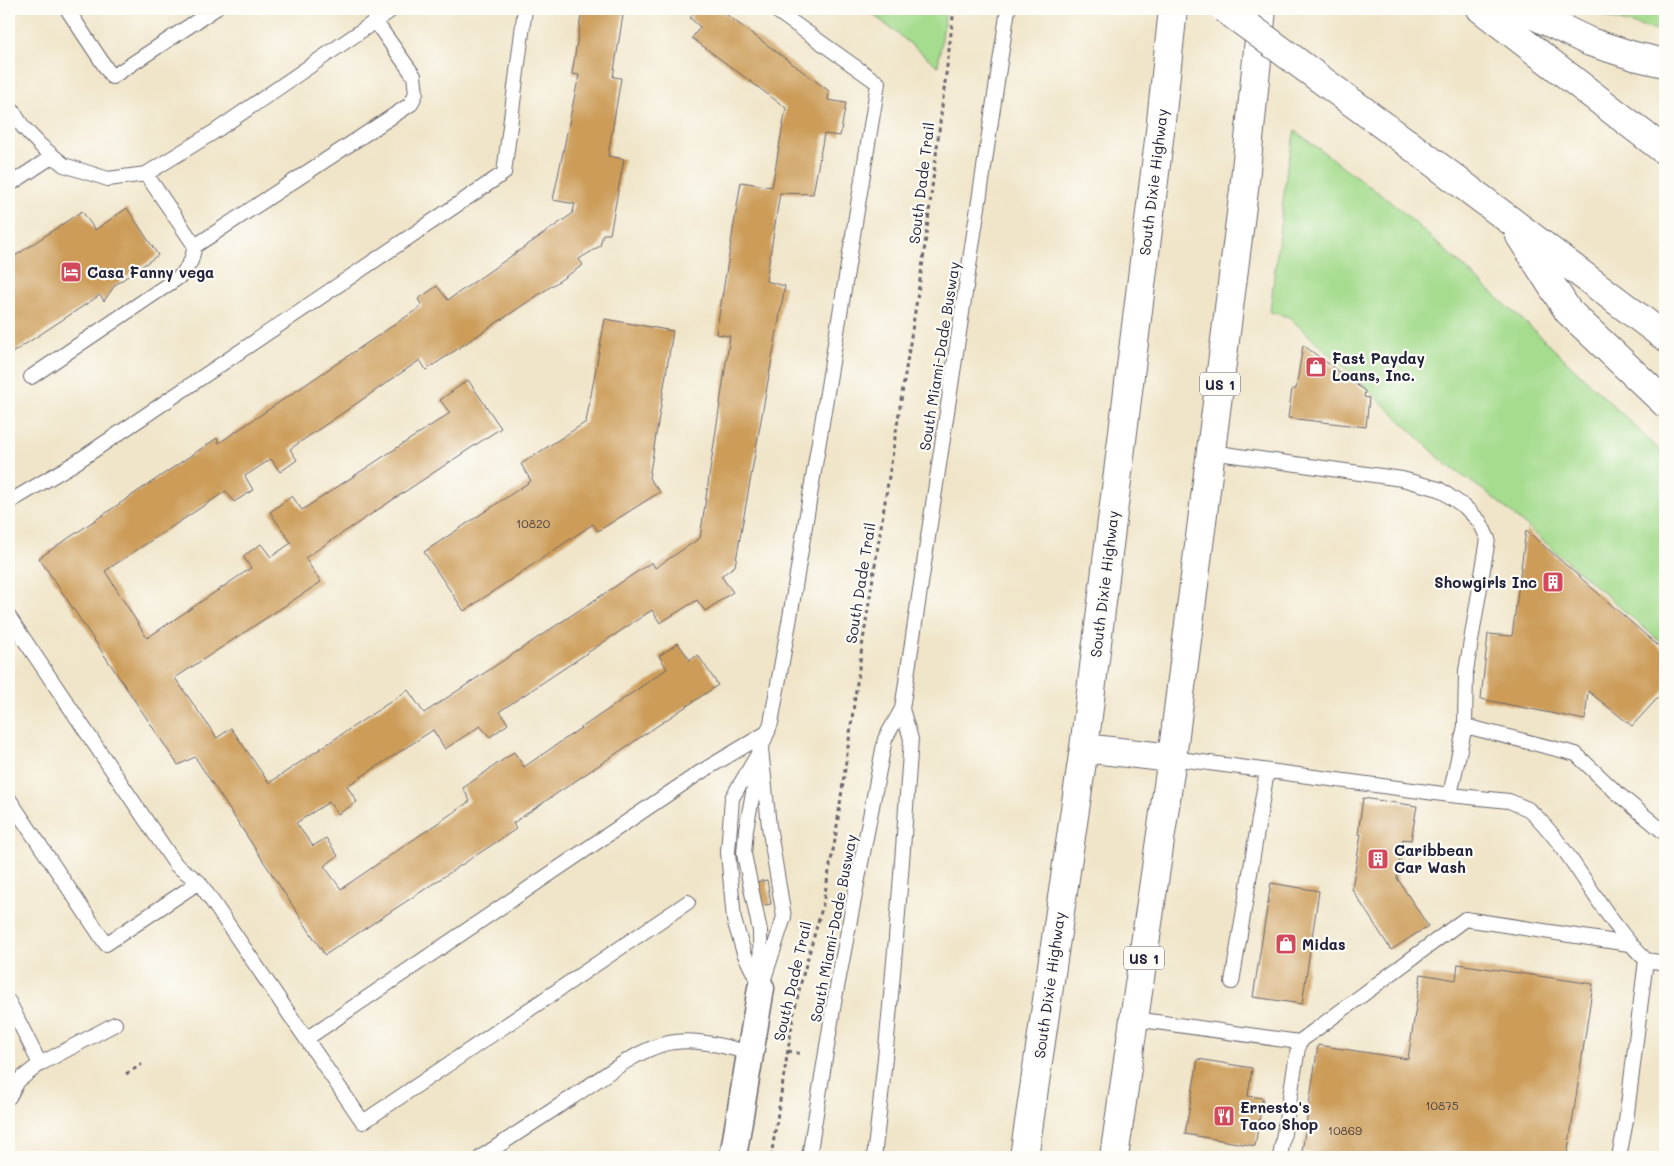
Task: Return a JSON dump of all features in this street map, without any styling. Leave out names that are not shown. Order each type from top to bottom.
[{"type":"highway","name":"South Dixie Highway","points":[[1024,1157],[1084,748],[1159,140],[1173,9]]},
{"type":"highway","points":[[1225,9],[1406,142],[1665,337]]},
{"type":"highway","name":"US 1","points":[[1114,1157],[1172,758],[1244,190],[1262,9]]},
{"type":"highway","points":[[1481,9],[1665,151]]},
{"type":"highway","points":[[1521,9],[1590,42],[1634,56],[1665,63]]},
{"type":"highway","points":[[1510,220],[1568,311],[1665,403]]},
{"type":"highway","points":[[1084,748],[1172,758]]},
{"type":"street","points":[[733,1157],[761,988]]},
{"type":"lane","points":[[67,9],[112,77],[215,9]]},
{"type":"lane","points":[[9,105],[23,127],[41,146],[64,165],[108,179],[146,174],[214,132],[393,9]]},
{"type":"lane","points":[[9,502],[90,453],[504,173],[525,9]]},
{"type":"lane","points":[[761,988],[744,953],[734,920],[728,852],[732,798],[761,749],[768,732],[790,617],[878,83],[774,9]]},
{"type":"lane","name":"South Miami-Dade Busway","points":[[809,1157],[834,1003],[885,739],[902,709],[1008,9]]},
{"type":"lane","points":[[31,377],[182,275],[191,261],[195,246],[411,104],[416,93],[414,76],[375,21]]},
{"type":"lane","points":[[9,185],[53,156]]},
{"type":"lane","points":[[146,174],[195,246]]},
{"type":"lane","points":[[1211,452],[1421,483],[1439,488],[1465,507],[1480,522],[1488,539],[1466,670],[1466,726],[1450,795]]},
{"type":"lane","points":[[9,617],[176,865],[199,882],[363,1122],[688,902]]},
{"type":"lane","name":"South Miami-Dade Busway","points":[[874,1157],[884,1078],[898,933],[910,739],[902,709]]},
{"type":"lane","points":[[1466,726],[1576,754],[1617,793],[1665,832]]},
{"type":"lane","points":[[306,1039],[699,773],[768,732]]},
{"type":"lane","points":[[761,749],[769,826],[784,917],[761,988]]},
{"type":"lane","points":[[761,749],[746,829],[744,854],[760,931],[761,988]]},
{"type":"lane","points":[[1172,758],[1267,772],[1509,801],[1528,809],[1535,815],[1572,862],[1629,944],[1646,960],[1665,963]]},
{"type":"lane","points":[[1232,982],[1267,772]]},
{"type":"lane","points":[[9,799],[106,944],[199,882]]},
{"type":"lane","points":[[1280,1157],[1299,1042],[1465,919],[1629,944]]},
{"type":"lane","points":[[1619,1157],[1626,1121],[1646,960]]},
{"type":"lane","points":[[9,1002],[40,1064]]},
{"type":"lane","points":[[1135,1019],[1299,1042]]},
{"type":"lane","points":[[9,1097],[18,1081],[40,1064],[115,1024]]},
{"type":"lane","points":[[481,1157],[627,1061],[656,1047],[674,1042],[698,1042],[751,1053]]},
{"type":"path","name":"South Dade Trail","points":[[771,1157],[787,1051],[799,989],[822,908],[835,840],[862,647],[923,261],[954,9]]},
{"type":"path","points":[[787,1051],[802,1054]]},
{"type":"path","points":[[126,1074],[142,1064]]},
{"type":"green space","points":[[865,9],[946,9],[938,66],[869,11]]},
{"type":"green space","points":[[1586,9],[1665,9],[1665,33],[1613,19]]},
{"type":"green space","points":[[1295,131],[1396,206],[1539,335],[1665,455],[1665,646],[1489,494],[1447,465],[1289,317],[1270,312],[1287,167]]},
{"type":"building","points":[[582,9],[624,9],[613,77],[621,78],[608,156],[624,159],[610,234],[603,234],[600,246],[579,259],[583,265],[426,370],[420,360],[290,449],[297,460],[280,472],[271,459],[245,476],[253,490],[234,502],[226,491],[105,571],[147,638],[251,568],[243,556],[261,544],[271,557],[291,543],[270,512],[292,496],[302,510],[450,413],[440,400],[468,380],[501,428],[305,558],[321,582],[175,678],[217,738],[231,728],[269,783],[408,690],[424,713],[652,562],[655,568],[700,538],[730,336],[716,334],[741,182],[772,187],[786,108],[692,38],[700,27],[690,18],[698,9],[719,9],[829,91],[828,100],[846,103],[840,136],[824,134],[813,194],[780,193],[766,281],[785,286],[735,566],[721,576],[733,592],[705,611],[697,600],[660,623],[652,610],[500,711],[508,724],[490,737],[480,726],[445,749],[433,730],[347,786],[357,802],[338,814],[329,802],[296,823],[313,846],[326,838],[338,856],[324,866],[341,889],[470,801],[463,788],[514,752],[524,767],[667,669],[659,656],[678,643],[690,660],[698,655],[718,685],[513,823],[516,829],[325,955],[195,757],[178,765],[39,558],[217,438],[219,443],[422,306],[418,299],[437,286],[448,300],[572,214],[575,204],[553,200],[579,75],[572,74]]},
{"type":"building","name":"Casa Fanny vega","points":[[127,208],[158,255],[115,285],[104,301],[100,295],[9,355],[9,260],[82,211],[95,230]]},
{"type":"building","points":[[605,319],[673,331],[649,478],[660,492],[598,531],[593,524],[464,611],[424,552],[531,481],[521,464],[586,422]]},
{"type":"building","name":"Fast Payday Loans, Inc.","points":[[1303,345],[1365,391],[1364,397],[1369,398],[1366,427],[1288,418],[1292,389],[1296,389]]},
{"type":"building","name":"Showgirls Inc","points":[[1526,530],[1665,652],[1665,690],[1632,726],[1588,691],[1585,720],[1481,699],[1488,634],[1512,636]]},
{"type":"building","name":"Caribbean Car Wash","points":[[1363,798],[1417,806],[1411,840],[1403,839],[1397,878],[1428,926],[1391,950],[1352,889],[1361,834],[1358,834]]},
{"type":"building","points":[[767,880],[771,904],[760,906],[756,882]]},
{"type":"building","name":"Midas","points":[[1271,883],[1319,891],[1302,1004],[1253,997]]},
{"type":"building","points":[[1458,964],[1593,984],[1567,1157],[1340,1157],[1302,1152],[1318,1045],[1408,1059],[1421,974],[1456,980]]},
{"type":"building","name":"Ernesto's Taco Shop","points":[[1198,1059],[1252,1068],[1248,1096],[1263,1098],[1255,1146],[1185,1134]]},
{"type":"place","name":"Casa Fanny vega","points":[[71,272]]},
{"type":"place","name":"Fast Payday Loans, Inc.","points":[[1316,367]]},
{"type":"place","name":"Showgirls Inc","points":[[1553,582]]},
{"type":"place","name":"Caribbean Car Wash","points":[[1378,859]]},
{"type":"place","name":"Midas","points":[[1286,944]]},
{"type":"place","name":"Ernesto's Taco Shop","points":[[1224,1116]]}]
